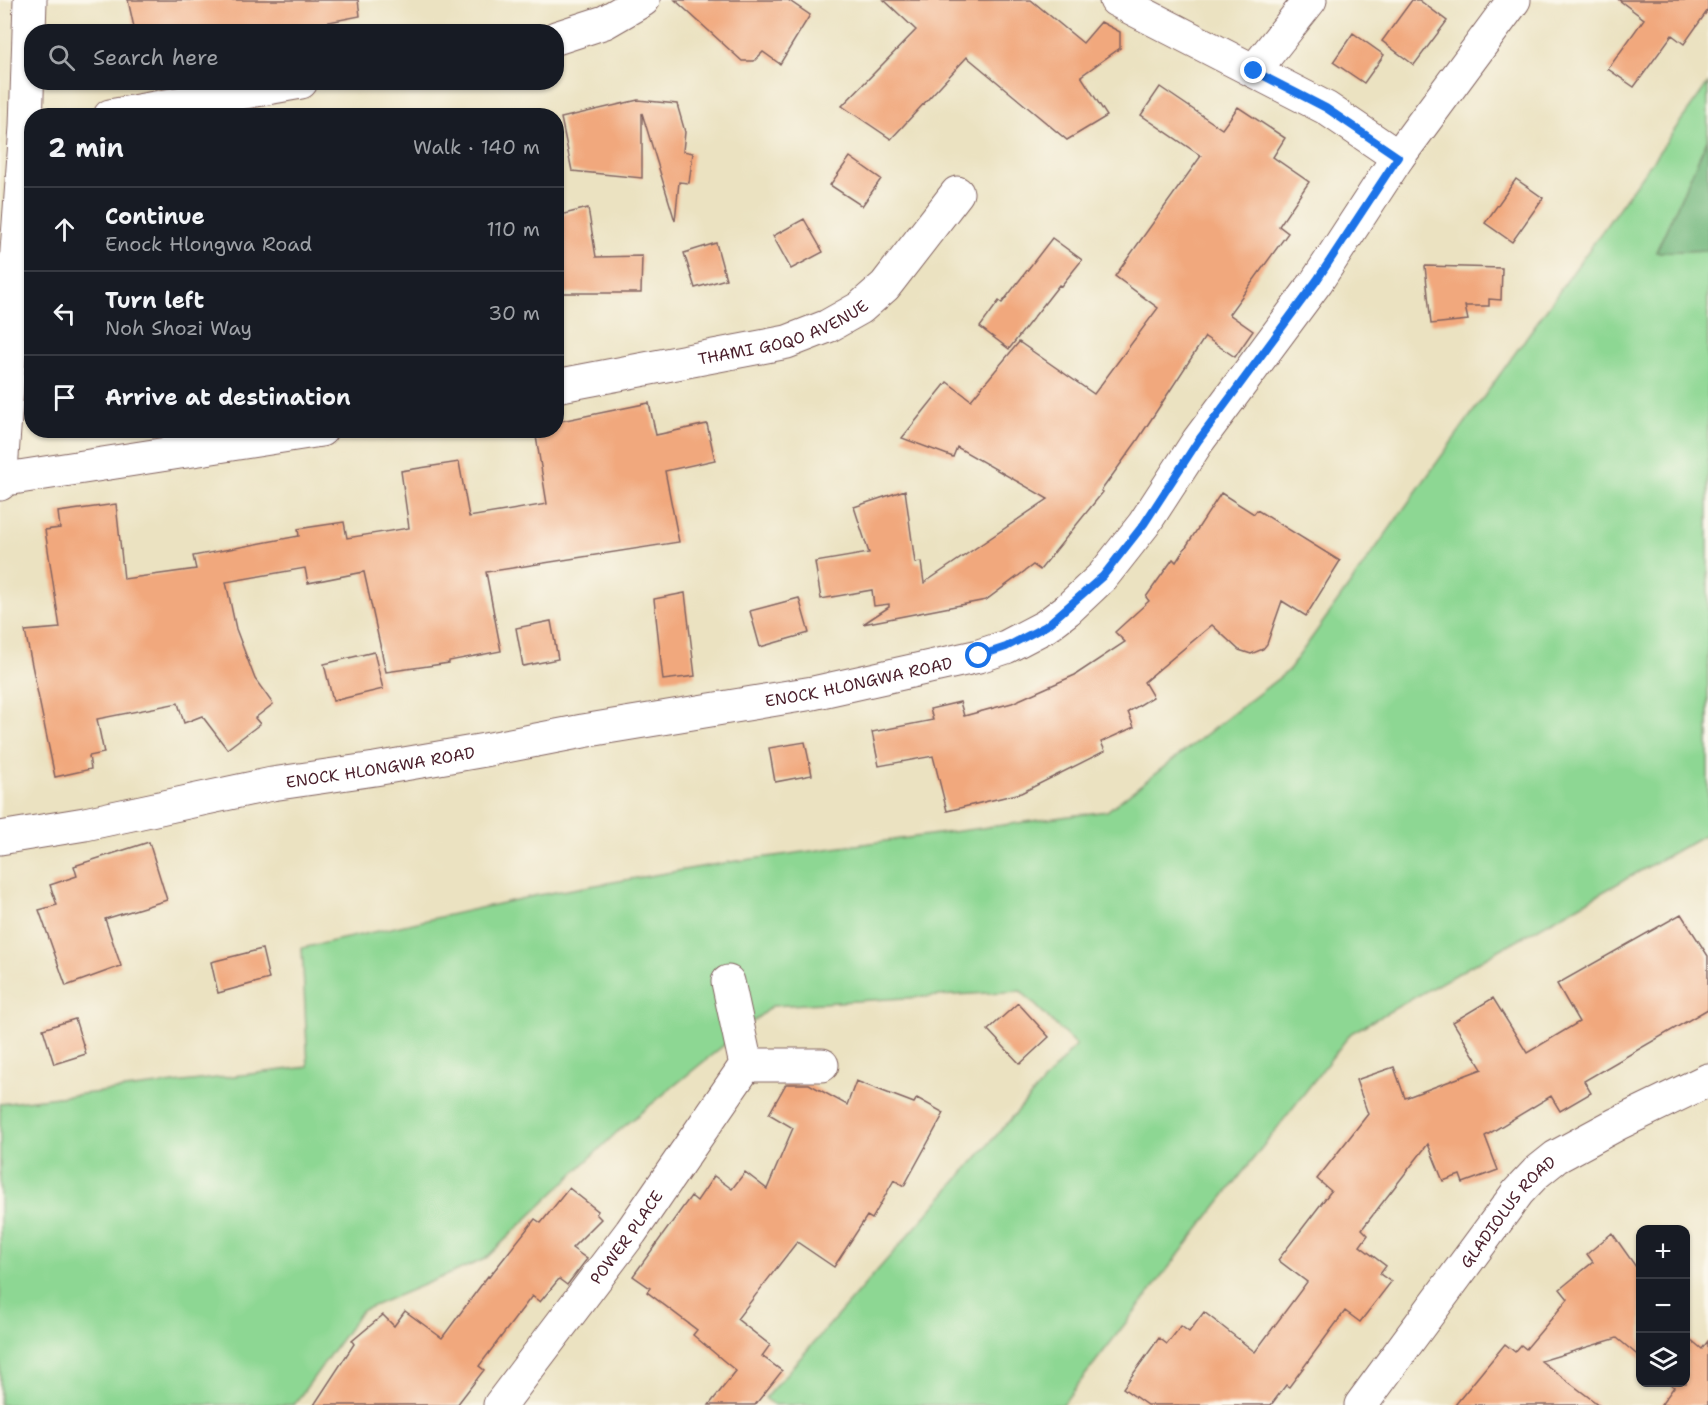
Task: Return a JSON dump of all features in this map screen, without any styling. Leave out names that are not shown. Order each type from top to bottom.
[{"type":"street","points":[[28,24],[30,0]]},
{"type":"street","points":[[564,35],[605,22],[643,0]]},
{"type":"street","points":[[1116,0],[1326,108],[1398,157]]},
{"type":"street","points":[[1254,71],[1311,0]]},
{"type":"street","name":"ENOCK HLONGWA ROAD","points":[[0,838],[85,824],[272,784],[408,763],[813,693],[968,658],[1006,647],[1046,626],[1103,576],[1144,524],[1198,441],[1317,280],[1398,157],[1514,0]]},
{"type":"street","points":[[0,484],[24,70]]},
{"type":"street","points":[[155,108],[256,90]]},
{"type":"street","name":"THAMI GOQO AVENUE","points":[[564,384],[787,342],[828,326],[860,308],[885,286],[957,193]]},
{"type":"street","points":[[0,480],[270,438]]},
{"type":"street","points":[[728,982],[746,1065],[822,1065]]},
{"type":"street","name":"POWER PLACE","points":[[500,1405],[631,1232],[746,1065]]},
{"type":"street","name":"GLADIOLUS ROAD","points":[[1361,1405],[1518,1192],[1536,1173],[1556,1157],[1708,1080]]},
{"type":"green space","points":[[1708,83],[1708,138],[1656,252],[1708,250],[1708,833],[1351,1033],[1062,1405],[774,1405],[765,1398],[1076,1045],[1021,991],[772,1006],[616,1133],[485,1259],[361,1311],[294,1405],[0,1405],[0,1104],[308,1067],[302,948],[538,895],[730,862],[1107,811],[1288,671]]},
{"type":"green space","points":[[1708,138],[1708,250],[1656,252]]},
{"type":"building","points":[[128,0],[358,0],[360,16],[319,24],[133,24]]},
{"type":"building","points":[[675,0],[788,0],[810,15],[780,64],[763,52],[754,61],[742,61]]},
{"type":"building","points":[[884,0],[1031,0],[1083,43],[1101,22],[1120,32],[1120,48],[1081,76],[1107,116],[1067,140],[967,57],[891,139],[842,106],[916,30]]},
{"type":"building","points":[[1412,0],[1419,0],[1447,21],[1414,65],[1382,41]]},
{"type":"building","points":[[1619,0],[1708,0],[1708,10],[1684,44],[1672,35],[1634,87],[1608,69],[1644,19]]},
{"type":"building","points":[[1353,33],[1384,55],[1364,83],[1333,62]]},
{"type":"building","points":[[1160,87],[1222,129],[1238,107],[1285,138],[1273,157],[1309,182],[1279,226],[1288,233],[1229,314],[1253,331],[1235,357],[1205,337],[1137,441],[1101,491],[1103,492],[1040,570],[1033,565],[986,600],[863,624],[889,607],[889,604],[874,606],[872,590],[821,599],[815,562],[869,553],[854,507],[905,490],[915,563],[921,562],[924,583],[1048,499],[957,447],[953,457],[902,438],[947,382],[971,400],[1019,342],[1094,394],[1158,308],[1115,276],[1201,156],[1141,115]]},
{"type":"building","points":[[638,100],[677,104],[685,132],[683,151],[693,153],[689,183],[679,182],[675,221],[642,113],[642,178],[572,171],[564,132],[564,117]]},
{"type":"building","points":[[850,157],[881,179],[862,206],[830,185]]},
{"type":"building","points":[[1516,179],[1543,198],[1512,242],[1485,223]]},
{"type":"building","points":[[588,208],[596,257],[642,256],[641,293],[564,293],[564,214]]},
{"type":"building","points":[[804,219],[823,252],[791,269],[773,236]]},
{"type":"building","points":[[1052,238],[1082,260],[1061,286],[1059,285],[1009,349],[980,327],[999,301],[1002,303]]},
{"type":"building","points":[[716,243],[726,279],[695,288],[684,253]]},
{"type":"building","points":[[1425,266],[1502,268],[1501,300],[1489,299],[1489,306],[1465,306],[1468,320],[1431,324]]},
{"type":"building","points":[[649,403],[656,435],[707,424],[715,460],[665,471],[679,542],[486,572],[501,651],[449,661],[449,663],[386,672],[364,572],[308,583],[305,568],[226,582],[236,629],[255,679],[273,704],[255,718],[260,724],[227,749],[202,716],[184,723],[178,703],[97,719],[104,753],[89,756],[91,769],[55,777],[25,631],[60,628],[45,530],[60,528],[58,512],[116,504],[124,579],[196,569],[193,556],[299,536],[298,529],[344,522],[347,538],[409,528],[401,471],[459,462],[469,517],[547,504],[536,438],[564,438],[564,420]]},
{"type":"building","points":[[1221,493],[1254,514],[1257,510],[1340,561],[1306,616],[1282,601],[1267,644],[1263,649],[1251,654],[1239,650],[1212,625],[1144,682],[1153,697],[1128,712],[1134,727],[1101,742],[1105,751],[1021,793],[947,811],[933,756],[879,766],[872,732],[933,720],[930,709],[960,702],[964,716],[1012,703],[1075,675],[1125,642],[1115,632],[1149,601],[1146,597],[1173,559],[1176,562]]},
{"type":"building","points":[[685,593],[695,676],[663,680],[654,599]]},
{"type":"building","points":[[799,598],[809,633],[760,647],[750,611]]},
{"type":"building","points":[[551,621],[558,659],[523,666],[516,628]]},
{"type":"building","points":[[374,652],[383,689],[333,701],[324,664]]},
{"type":"building","points":[[805,742],[812,775],[775,782],[769,748]]},
{"type":"building","points":[[149,842],[167,900],[105,919],[121,966],[66,986],[39,910],[57,905],[50,885],[77,876],[74,866]]},
{"type":"building","points":[[1681,914],[1708,956],[1708,1009],[1584,1081],[1591,1093],[1560,1111],[1551,1096],[1485,1136],[1498,1170],[1463,1183],[1460,1175],[1443,1181],[1428,1144],[1362,1229],[1368,1235],[1360,1246],[1386,1266],[1380,1274],[1391,1282],[1360,1322],[1345,1311],[1289,1387],[1286,1385],[1271,1405],[1147,1405],[1123,1388],[1159,1338],[1167,1344],[1181,1326],[1189,1332],[1204,1312],[1255,1352],[1307,1282],[1278,1260],[1331,1191],[1317,1179],[1368,1114],[1356,1080],[1394,1067],[1405,1098],[1482,1069],[1453,1022],[1493,998],[1527,1053],[1579,1022],[1557,984]]},
{"type":"building","points":[[262,949],[269,979],[218,993],[211,962]]},
{"type":"building","points":[[1018,1003],[1049,1037],[1020,1064],[988,1030]]},
{"type":"building","points":[[75,1019],[86,1054],[54,1064],[43,1029]]},
{"type":"building","points":[[856,1081],[914,1103],[917,1098],[944,1113],[904,1186],[894,1180],[872,1219],[867,1216],[834,1267],[797,1242],[737,1319],[770,1345],[762,1356],[782,1371],[755,1405],[709,1405],[736,1371],[693,1335],[697,1330],[647,1292],[650,1288],[633,1276],[691,1196],[697,1201],[714,1176],[732,1189],[745,1172],[767,1189],[793,1128],[769,1114],[786,1084],[809,1084],[847,1105]]},
{"type":"building","points":[[569,1188],[598,1211],[596,1214],[601,1219],[572,1248],[587,1259],[567,1285],[559,1279],[540,1302],[532,1296],[479,1366],[484,1370],[457,1405],[314,1405],[354,1344],[352,1341],[383,1315],[394,1326],[405,1311],[442,1338],[488,1276],[535,1219],[541,1223]]},
{"type":"building","points":[[1612,1233],[1636,1267],[1636,1354],[1617,1338],[1541,1361],[1599,1405],[1455,1405],[1505,1344],[1515,1352],[1521,1345],[1526,1349],[1568,1299],[1560,1289],[1593,1262],[1587,1254]]},
{"type":"building","points":[[1690,1339],[1702,1349],[1708,1341],[1708,1405],[1661,1405],[1674,1387],[1690,1387]]},
{"type":"route","points":[[979,656],[1006,647],[1046,626],[1067,610],[1103,576],[1144,524],[1198,441],[1317,280],[1398,157],[1326,108],[1254,71]]}]
